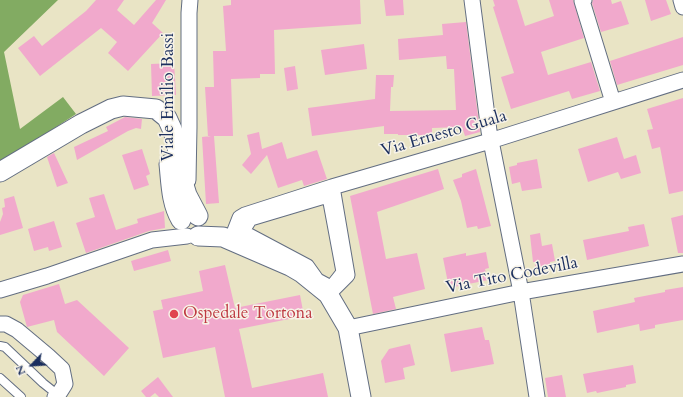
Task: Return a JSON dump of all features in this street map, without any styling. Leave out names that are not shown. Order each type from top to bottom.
[{"type":"street","name":"Viale Emilio Bassi","points":[[187,195],[190,0]]},
{"type":"street","points":[[472,0],[490,141],[521,292],[536,397]]},
{"type":"street","points":[[583,0],[613,102]]},
{"type":"street","points":[[681,0],[683,7]]},
{"type":"street","name":"Via Ernesto Guala","points":[[233,236],[240,218],[245,215],[332,187],[490,141],[683,80]]},
{"type":"street","points":[[0,172],[82,124],[111,109],[122,106],[156,109],[167,118],[176,140],[180,170],[187,195],[191,225]]},
{"type":"street","points":[[148,108],[158,122],[167,147],[172,196],[175,210],[191,225],[233,236],[308,265],[318,279],[331,286],[342,272],[328,197],[251,220],[233,236]]},
{"type":"street","points":[[332,187],[347,275],[332,300]]},
{"type":"street","points":[[0,290],[47,276],[191,225]]},
{"type":"street","points":[[233,236],[302,273],[332,300],[348,328],[361,397]]},
{"type":"street","name":"Via Tito Codevilla","points":[[348,328],[521,292],[683,264]]},
{"type":"street","points":[[0,324],[6,324],[17,330],[62,370],[65,384],[57,396]]},
{"type":"lane","points":[[0,346],[5,347],[57,396]]},
{"type":"lane","points":[[0,378],[21,397]]},
{"type":"green space","points":[[0,0],[58,0],[4,52],[20,129],[63,97],[76,114],[21,150],[0,161]]},
{"type":"building","points":[[96,0],[124,0],[117,10],[134,25],[156,0],[166,0],[152,23],[163,33],[128,71],[108,53],[117,42],[101,28],[40,76],[18,48],[34,36],[42,46],[86,11]]},
{"type":"building","points":[[231,0],[360,0],[361,24],[274,30],[275,74],[260,74],[260,78],[231,79],[233,136],[214,136],[219,203],[206,204],[202,137],[208,136],[205,87],[214,87],[213,51],[226,51],[223,6],[231,5]]},
{"type":"building","points":[[384,0],[403,0],[404,15],[386,16]]},
{"type":"building","points":[[493,0],[517,0],[525,26],[554,16],[549,0],[573,0],[584,38],[541,52],[548,75],[591,62],[600,91],[572,99],[569,91],[511,109],[501,77],[514,73],[493,7],[495,6]]},
{"type":"building","points":[[593,0],[611,0],[612,4],[621,1],[629,24],[601,32],[592,3]]},
{"type":"building","points":[[645,0],[666,0],[671,14],[651,21]]},
{"type":"building","points":[[466,22],[480,132],[465,136],[462,127],[432,128],[432,135],[398,135],[384,134],[384,126],[312,136],[308,108],[375,99],[376,75],[394,75],[393,87],[391,87],[390,111],[456,110],[454,69],[447,69],[446,56],[399,60],[398,39],[443,35],[442,24]]},
{"type":"building","points":[[683,37],[683,65],[617,85],[610,61]]},
{"type":"building","points":[[364,44],[367,69],[325,75],[321,50]]},
{"type":"building","points":[[174,63],[176,95],[152,96],[151,64]]},
{"type":"building","points":[[295,66],[298,89],[287,91],[284,68]]},
{"type":"building","points":[[683,98],[683,191],[669,194],[660,147],[652,149],[647,130],[653,129],[647,109]]},
{"type":"building","points":[[125,117],[142,119],[141,129],[136,128],[128,131],[77,160],[74,147],[108,131],[106,127]]},
{"type":"building","points":[[259,132],[262,149],[282,142],[287,159],[317,150],[327,179],[304,186],[302,180],[278,188],[267,155],[251,174],[242,165],[251,154],[247,135]]},
{"type":"building","points":[[617,137],[624,159],[636,155],[641,173],[621,179],[618,172],[588,182],[578,149]]},
{"type":"building","points":[[142,149],[150,174],[146,176],[149,185],[134,190],[122,155]]},
{"type":"building","points":[[54,153],[68,183],[57,187],[47,157]]},
{"type":"building","points":[[537,159],[542,188],[522,191],[520,182],[512,184],[509,167],[517,165],[517,163]]},
{"type":"building","points":[[438,169],[444,189],[377,212],[386,259],[417,253],[425,289],[393,297],[396,309],[373,314],[350,196]]},
{"type":"building","points":[[476,169],[491,226],[478,229],[477,226],[467,228],[461,201],[453,180],[462,177],[462,174]]},
{"type":"building","points":[[104,194],[116,230],[138,223],[137,219],[164,211],[165,228],[149,231],[86,253],[76,223],[95,217],[89,198]]},
{"type":"building","points":[[14,196],[23,228],[0,235],[0,222],[3,214],[2,208],[5,207],[4,199]]},
{"type":"building","points":[[683,215],[683,253],[678,253],[671,218]]},
{"type":"building","points":[[54,221],[62,247],[49,251],[48,247],[34,251],[28,229]]},
{"type":"building","points":[[644,224],[649,246],[587,260],[583,240],[629,231],[628,227]]},
{"type":"building","points":[[540,233],[542,246],[552,244],[555,261],[550,262],[550,265],[537,267],[535,266],[535,262],[533,262],[530,235]]},
{"type":"building","points":[[168,250],[171,261],[134,271],[131,261]]},
{"type":"building","points":[[486,252],[489,268],[485,269],[488,280],[449,288],[443,258],[466,253],[466,256]]},
{"type":"building","points":[[225,265],[235,308],[300,295],[304,316],[239,329],[252,388],[323,373],[328,397],[225,397],[215,347],[163,358],[153,311],[163,309],[161,300],[203,291],[199,271]]},
{"type":"building","points":[[59,284],[65,304],[77,300],[129,348],[104,376],[57,332],[54,320],[27,327],[20,302],[23,295]]},
{"type":"building","points":[[683,287],[683,320],[655,325],[655,328],[640,331],[639,324],[597,333],[593,311],[635,302],[634,298]]},
{"type":"building","points":[[482,327],[485,340],[489,340],[494,364],[451,372],[444,334]]},
{"type":"building","points":[[410,344],[415,365],[403,368],[405,379],[385,383],[381,361],[389,349]]},
{"type":"building","points":[[633,365],[636,383],[626,385],[626,387],[597,393],[596,391],[587,393],[583,374]]},
{"type":"building","points":[[562,375],[566,397],[548,397],[545,378]]},
{"type":"building","points":[[158,377],[173,397],[159,397],[155,393],[150,397],[146,397],[141,391]]},
{"type":"place","name":"Ospedale Tortona","points":[[174,314]]}]
